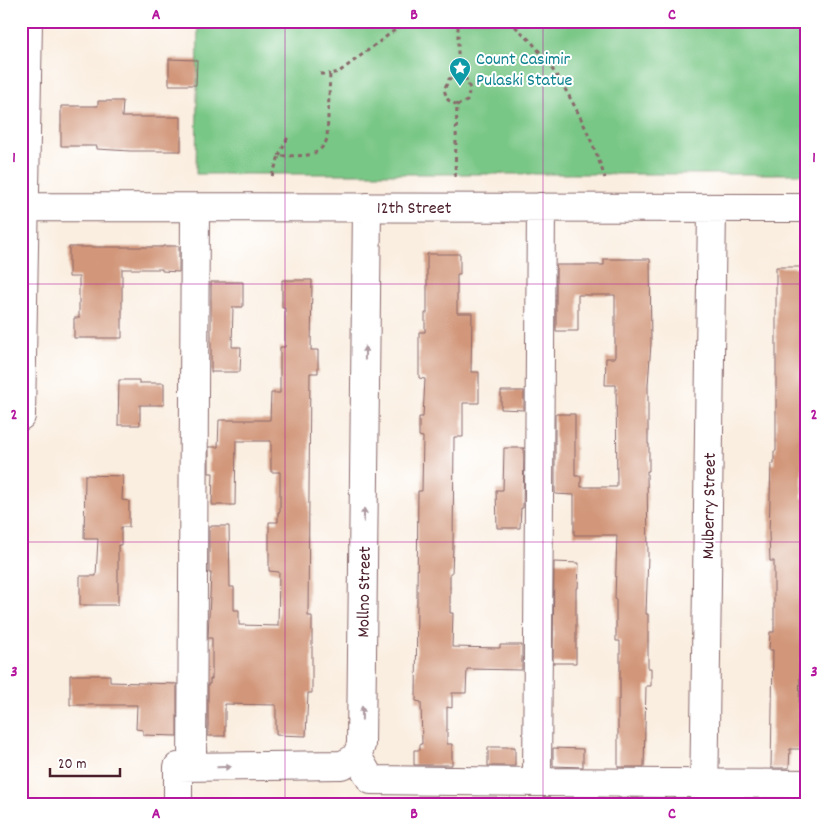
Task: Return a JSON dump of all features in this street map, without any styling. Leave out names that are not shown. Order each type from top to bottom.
[{"type":"street","points":[[21,416],[26,37]]},
{"type":"street","name":"12th Street","points":[[23,207],[807,208]]},
{"type":"street","name":"Mollno Street","points":[[358,756],[361,745],[367,207]]},
{"type":"street","points":[[537,782],[541,207]]},
{"type":"street","points":[[192,768],[195,208]]},
{"type":"street","name":"Mulberry Street","points":[[704,794],[712,208]]},
{"type":"street","points":[[178,805],[178,767],[341,765],[350,762],[358,756],[371,780],[537,782],[704,794],[807,784]]},
{"type":"path","points":[[320,74],[340,72],[407,21]]},
{"type":"path","points":[[458,21],[458,76]]},
{"type":"path","points":[[509,21],[534,44],[566,90],[582,117],[595,147],[605,178]]},
{"type":"path","points":[[279,156],[314,154],[324,147],[327,139],[330,74]]},
{"type":"path","points":[[458,76],[466,79],[470,89],[467,101],[457,105],[448,100],[444,90],[449,79],[458,76]]},
{"type":"path","points":[[455,177],[457,105]]},
{"type":"path","points":[[272,176],[288,138]]},
{"type":"green space","points":[[198,21],[807,21],[807,174],[196,174]]},
{"type":"building","points":[[169,59],[197,60],[196,85],[169,85]]},
{"type":"building","points":[[98,101],[123,101],[122,117],[181,117],[181,151],[130,151],[97,149],[97,146],[61,146],[61,106],[98,106]]},
{"type":"building","points":[[179,246],[179,272],[162,271],[162,269],[122,269],[122,338],[74,338],[74,318],[79,318],[79,277],[69,277],[69,247]]},
{"type":"building","points":[[427,254],[460,254],[460,274],[457,274],[457,313],[472,313],[471,372],[479,372],[479,403],[463,403],[463,437],[454,437],[453,547],[452,573],[450,573],[450,613],[453,613],[452,647],[500,648],[500,645],[522,645],[522,670],[467,669],[466,693],[452,693],[452,708],[447,707],[447,744],[452,744],[452,765],[414,765],[414,750],[420,750],[420,744],[422,744],[421,702],[416,701],[418,491],[422,491],[423,437],[419,436],[419,417],[423,417],[425,379],[419,378],[419,332],[425,332],[425,313],[427,313]]},
{"type":"building","points":[[604,259],[650,259],[651,343],[648,385],[649,471],[647,471],[648,555],[646,614],[648,614],[648,668],[651,668],[651,686],[646,686],[644,767],[618,767],[620,641],[616,641],[617,535],[574,535],[574,495],[555,494],[555,414],[575,414],[575,476],[581,476],[581,487],[617,487],[616,385],[605,385],[606,358],[615,358],[615,295],[578,295],[578,331],[556,331],[556,265],[604,265]]},
{"type":"building","points":[[776,267],[807,267],[807,435],[803,435],[802,498],[807,498],[805,589],[807,589],[807,615],[805,615],[804,659],[800,659],[799,722],[807,722],[806,749],[790,749],[789,768],[771,768],[773,650],[769,650],[770,632],[774,632],[774,561],[770,561],[769,534],[771,464],[774,464],[774,451],[776,451]]},
{"type":"building","points":[[282,280],[312,280],[311,350],[318,350],[318,373],[310,373],[308,616],[312,616],[312,693],[308,693],[306,736],[276,735],[276,705],[225,704],[225,736],[208,736],[208,684],[210,684],[210,679],[212,679],[212,638],[208,638],[211,573],[209,573],[209,526],[229,526],[230,587],[234,587],[234,610],[239,610],[239,625],[278,626],[279,572],[269,571],[269,522],[278,522],[278,512],[280,512],[280,472],[271,472],[271,441],[236,441],[235,505],[212,505],[213,473],[209,473],[209,447],[218,447],[219,420],[270,420],[271,393],[280,393],[280,347],[285,347],[285,308],[282,308]]},
{"type":"building","points":[[211,282],[243,282],[243,307],[233,307],[232,347],[241,347],[240,372],[211,372]]},
{"type":"building","points":[[119,380],[139,380],[139,383],[164,383],[164,405],[140,405],[140,425],[118,425]]},
{"type":"building","points":[[501,391],[524,391],[524,410],[501,409]]},
{"type":"building","points":[[504,448],[524,448],[523,508],[521,508],[520,528],[497,528],[496,490],[503,490]]},
{"type":"building","points":[[85,475],[123,476],[122,500],[129,501],[129,527],[121,527],[121,545],[118,545],[118,605],[80,605],[80,576],[96,576],[98,539],[84,539]]},
{"type":"building","points":[[554,562],[579,563],[578,588],[576,588],[576,663],[553,663]]},
{"type":"building","points":[[70,675],[110,675],[110,682],[177,684],[177,736],[143,735],[143,730],[136,729],[137,705],[70,705]]},
{"type":"building","points":[[488,747],[515,747],[515,766],[488,766]]},
{"type":"building","points":[[553,748],[583,749],[583,767],[553,766]]},
{"type":"building","points":[[618,798],[639,798],[639,805],[618,805]]},
{"type":"place","name":"Count Casimir Pulaski Statue","points":[[460,87]]}]
